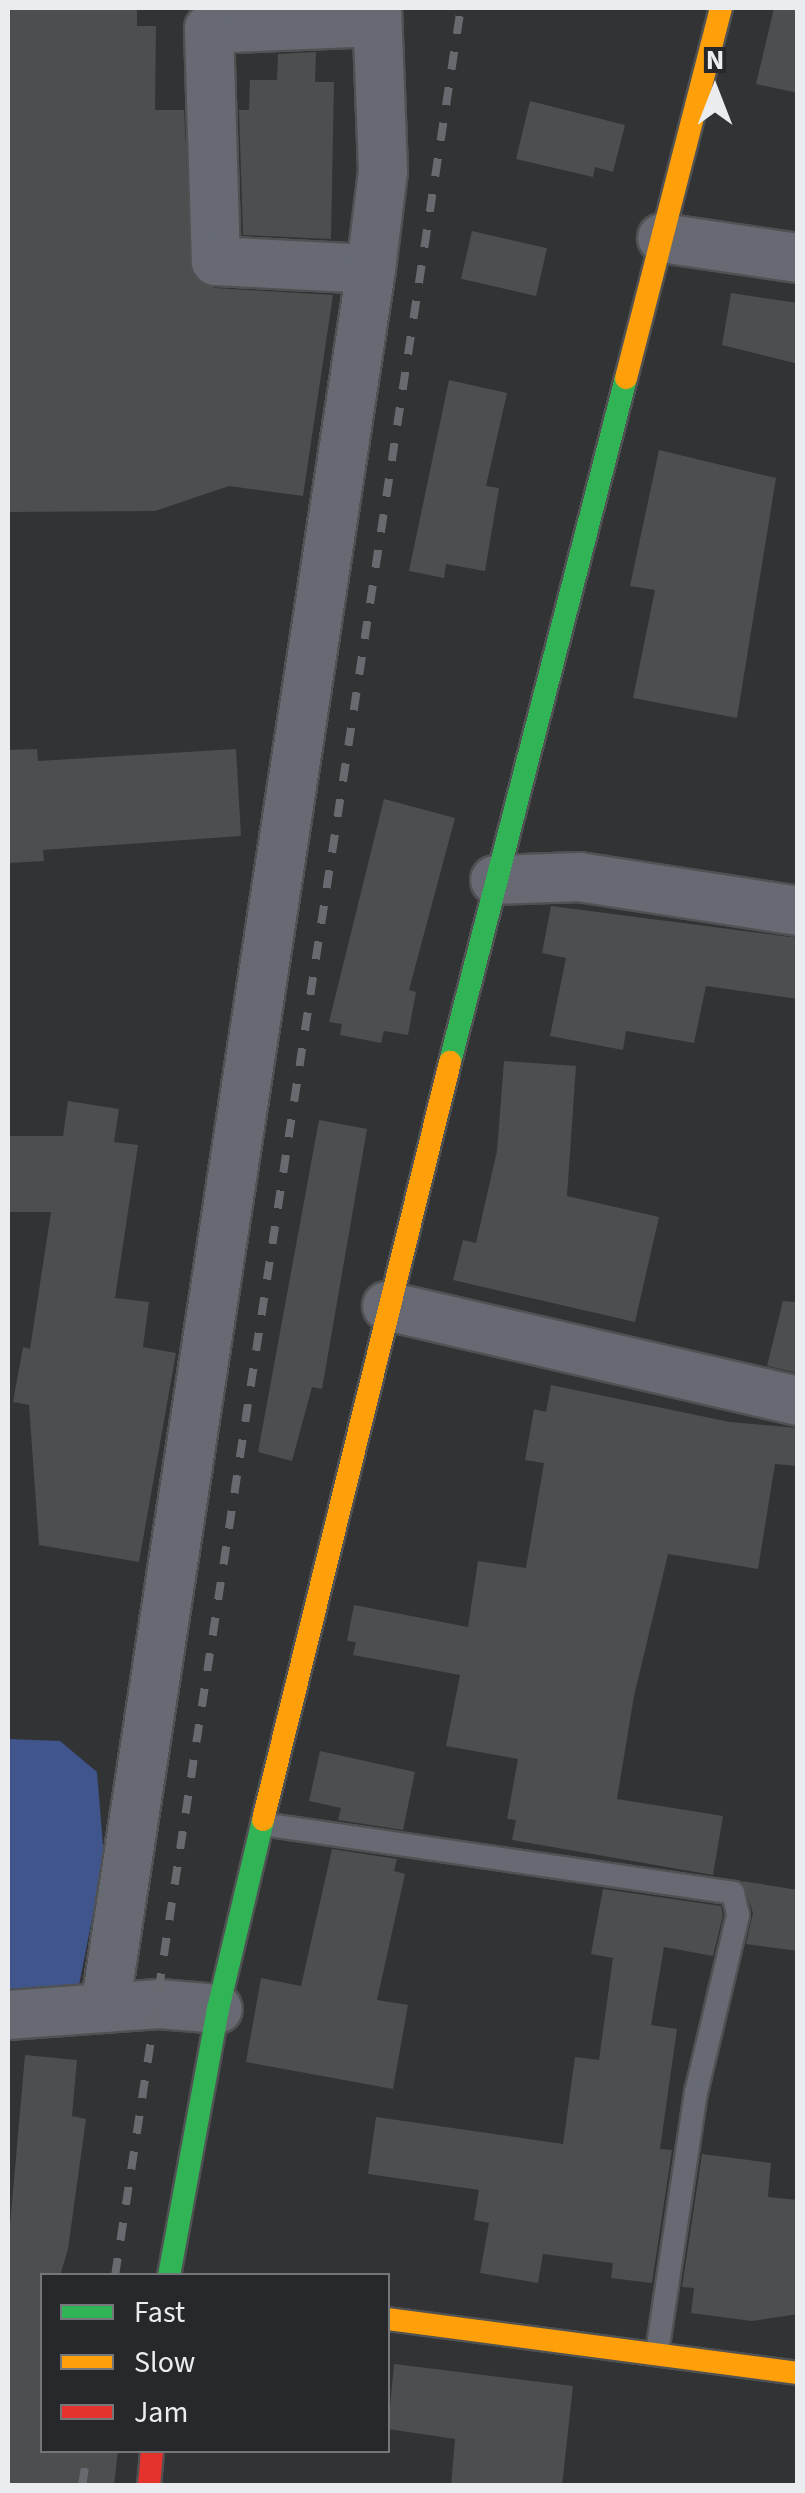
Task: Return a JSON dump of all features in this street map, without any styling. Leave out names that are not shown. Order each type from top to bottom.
[{"type":"street","points":[[170,2273],[218,2009],[387,1306],[721,8]]},
{"type":"street","points":[[105,2008],[371,269],[382,171],[377,15],[210,28],[216,261],[371,269]]},
{"type":"street","points":[[662,238],[798,258]]},
{"type":"street","points":[[496,880],[579,877],[798,911]]},
{"type":"street","points":[[387,1306],[798,1401]]},
{"type":"street","points":[[8,2016],[105,2008],[218,2009]]},
{"type":"street","points":[[390,2319],[798,2373]]},
{"type":"street","points":[[149,2486],[152,2453]]},
{"type":"lane","points":[[262,1824],[733,1893],[738,1915],[696,2092],[657,2355]]},
{"type":"shaded area","points":[[8,1739],[60,1741],[97,1772],[104,1858],[79,1985],[8,1992]]},
{"type":"building","points":[[8,8],[137,8],[137,26],[156,26],[155,110],[184,110],[193,276],[215,288],[333,295],[303,496],[229,486],[155,511],[8,512]]},
{"type":"building","points":[[774,8],[798,8],[798,93],[756,84]]},
{"type":"building","points":[[316,52],[315,82],[334,82],[331,239],[243,235],[239,110],[249,110],[250,80],[277,80],[278,54]]},
{"type":"building","points":[[530,101],[625,125],[613,172],[595,167],[593,177],[516,159]]},
{"type":"building","points":[[472,231],[547,248],[536,296],[461,279]]},
{"type":"building","points":[[731,293],[798,303],[798,364],[722,345]]},
{"type":"building","points":[[449,380],[507,393],[486,486],[499,488],[485,571],[446,564],[444,578],[409,571]]},
{"type":"building","points":[[659,450],[776,478],[737,718],[633,698],[655,590],[630,586]]},
{"type":"building","points":[[37,749],[38,761],[236,749],[241,836],[43,850],[44,861],[8,863],[8,750]]},
{"type":"building","points":[[384,799],[455,818],[409,990],[416,992],[408,1035],[384,1031],[381,1043],[340,1035],[342,1024],[329,1022]]},
{"type":"building","points":[[551,906],[798,938],[798,999],[706,986],[694,1043],[626,1031],[623,1050],[550,1036],[566,958],[542,953]]},
{"type":"building","points":[[504,1061],[576,1066],[567,1196],[659,1217],[635,1322],[453,1280],[463,1240],[476,1243],[497,1151]]},
{"type":"building","points":[[68,1101],[119,1109],[114,1142],[138,1145],[115,1298],[149,1302],[143,1347],[176,1353],[139,1562],[39,1545],[29,1405],[13,1402],[23,1347],[30,1349],[51,1212],[8,1212],[8,1136],[63,1136]]},
{"type":"building","points":[[319,1120],[367,1129],[322,1389],[312,1387],[292,1461],[258,1452]]},
{"type":"building","points":[[783,1301],[798,1302],[798,1373],[767,1366]]},
{"type":"building","points":[[551,1385],[730,1422],[798,1428],[798,1466],[775,1464],[758,1569],[668,1554],[634,1696],[617,1799],[723,1816],[713,1875],[512,1840],[516,1820],[507,1819],[518,1759],[446,1746],[460,1675],[353,1655],[356,1642],[347,1641],[354,1605],[468,1627],[478,1561],[526,1568],[544,1463],[525,1460],[534,1409],[546,1412]]},
{"type":"building","points":[[320,1751],[415,1772],[403,1830],[338,1820],[341,1808],[309,1801]]},
{"type":"building","points":[[332,1849],[397,1859],[394,1871],[405,1874],[377,2000],[408,2005],[393,2089],[246,2062],[261,1978],[301,1986]]},
{"type":"building","points":[[742,1881],[798,1890],[798,1951],[746,1944],[753,1913]]},
{"type":"building","points":[[603,1889],[721,1906],[723,1915],[713,1956],[664,1947],[651,2025],[677,2029],[660,2149],[672,2150],[652,2283],[611,2278],[613,2263],[543,2254],[538,2283],[480,2273],[489,2223],[474,2220],[479,2190],[368,2174],[376,2117],[563,2144],[575,2057],[599,2060],[613,1958],[591,1954]]},
{"type":"building","points":[[25,2055],[77,2060],[72,2116],[86,2119],[68,2249],[61,2273],[40,2273],[40,2453],[118,2453],[114,2486],[8,2486],[8,2248]]},
{"type":"building","points":[[702,2154],[771,2163],[768,2197],[798,2200],[798,2314],[752,2321],[691,2313],[694,2288],[682,2287]]},
{"type":"building","points":[[394,2364],[573,2386],[562,2486],[451,2486],[455,2439],[390,2429]]},
{"type":"railway","points":[[115,2273],[461,8]]},
{"type":"railway","points":[[82,2486],[88,2453]]},
{"type":"traffic: fast","points":[[450,1062],[626,378]]},
{"type":"traffic: fast","points":[[170,2273],[218,2009],[263,1820]]},
{"type":"traffic: slow","points":[[626,378],[721,8]]},
{"type":"traffic: slow","points":[[263,1820],[450,1062]]},
{"type":"traffic: slow","points":[[390,2319],[798,2373]]},
{"type":"traffic: jam","points":[[149,2486],[152,2453]]}]
